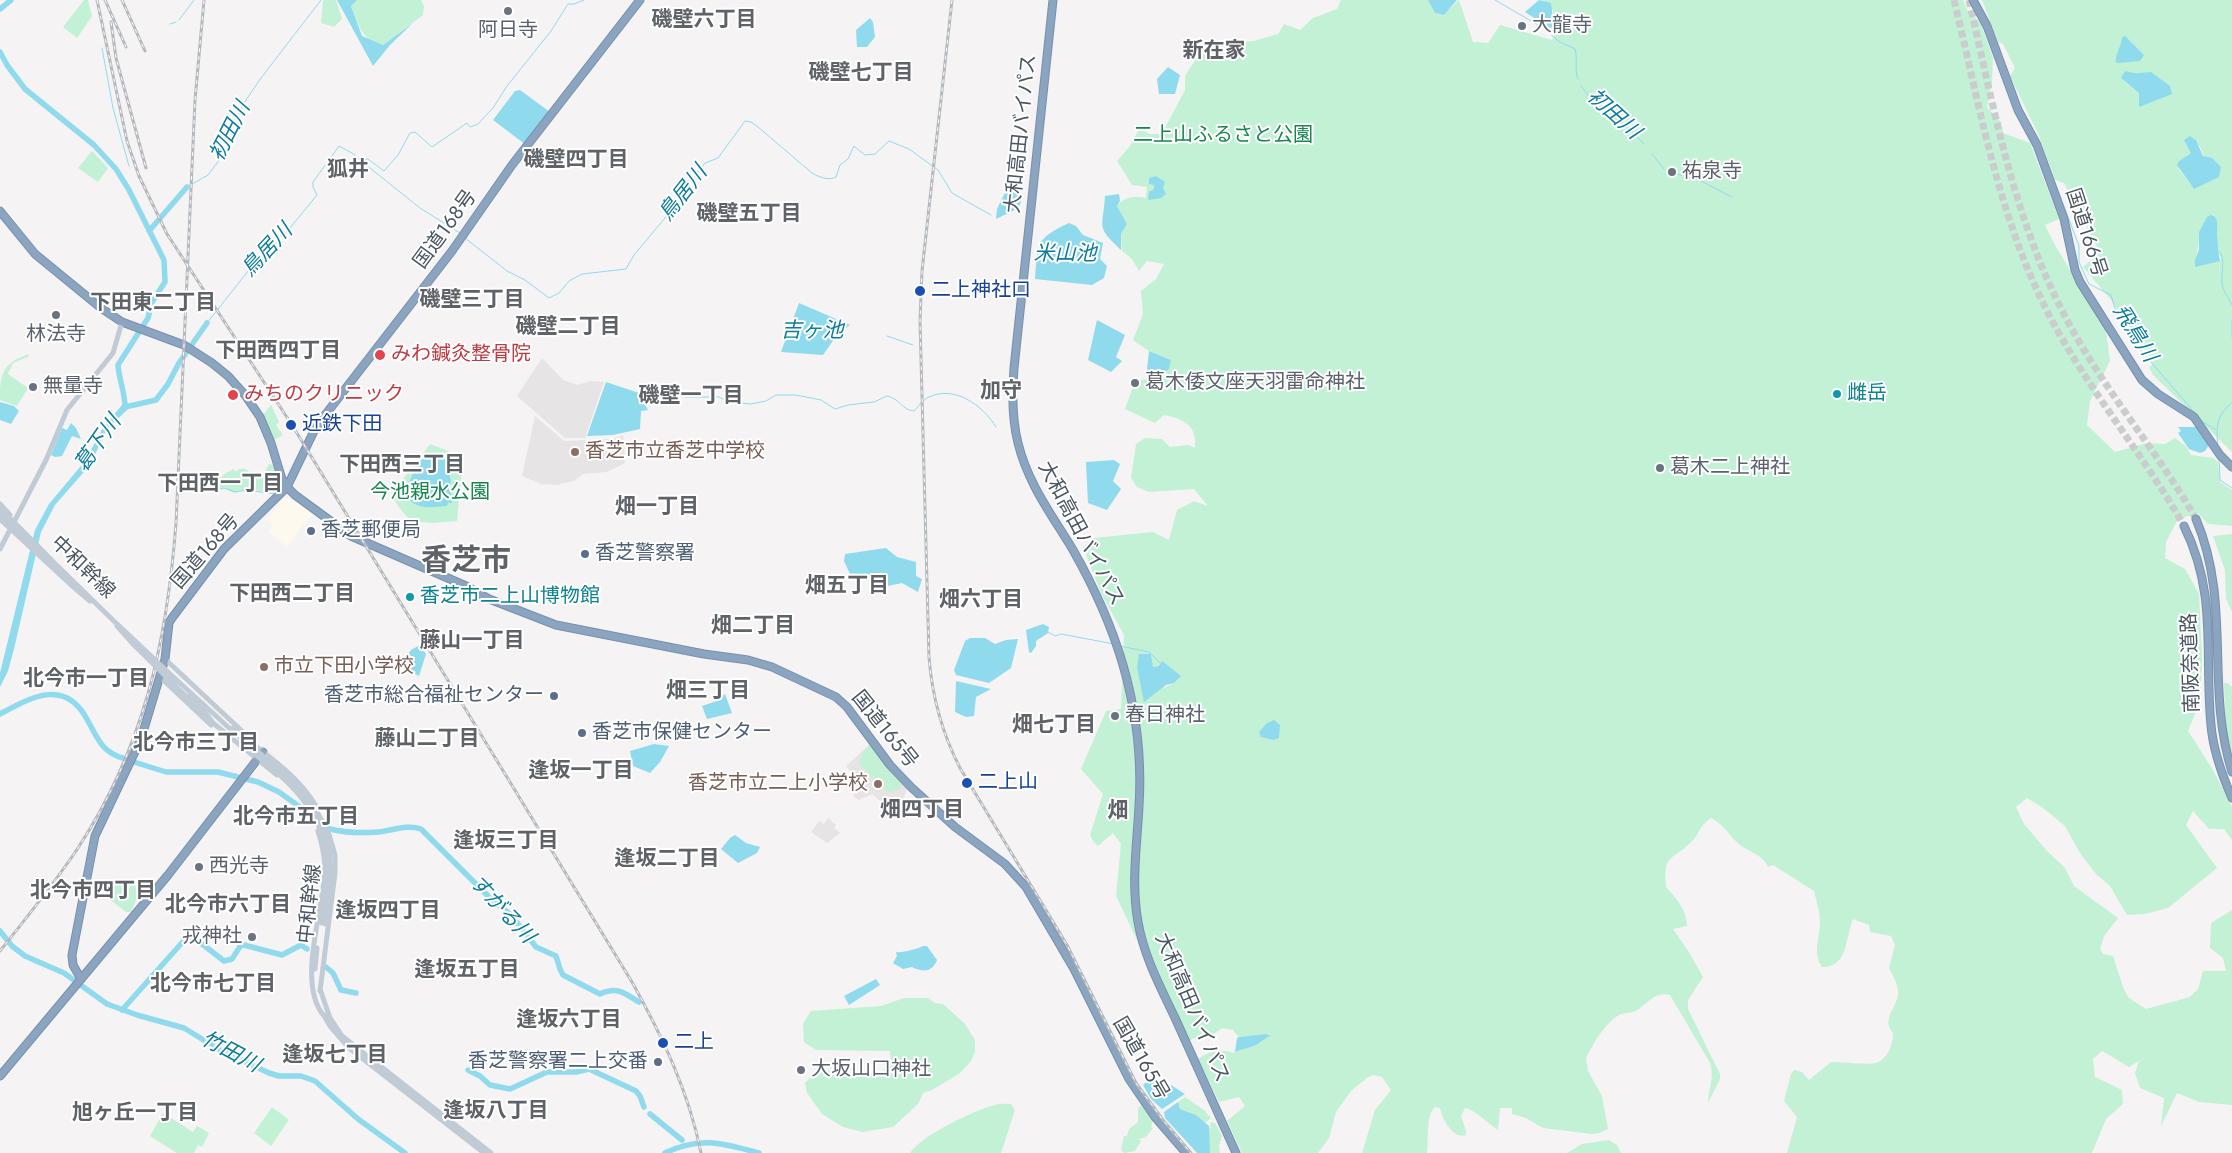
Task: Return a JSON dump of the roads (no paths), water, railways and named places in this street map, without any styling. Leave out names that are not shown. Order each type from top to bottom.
[{"type":"highway","name":"国道168号","points":[[78,983],[72,955],[95,836],[138,747],[165,659],[172,618],[224,550],[286,487],[322,419],[463,236],[512,165],[640,0]]},
{"type":"highway","name":"大和高田バイパス","points":[[1053,0],[1022,284],[1013,404],[1017,443],[1030,478],[1074,553],[1106,614],[1123,666],[1131,698],[1138,747],[1140,803],[1134,882],[1142,938],[1152,968],[1236,1153]]},
{"type":"highway","name":"国道166号","points":[[1973,0],[1987,26],[2018,110],[2037,145],[2064,219],[2075,270],[2080,282],[2142,380],[2158,394],[2194,417],[2220,455],[2232,467]]},
{"type":"highway","name":"国道165号","points":[[0,211],[35,254],[101,308],[122,322],[188,347],[228,376],[245,395],[260,418],[286,487],[355,538],[537,619],[556,625],[630,640],[748,660],[772,667],[836,697],[852,713],[890,765],[911,788],[955,827],[1005,864],[1026,887],[1070,962],[1129,1079],[1154,1117],[1186,1153]]},
{"type":"highway","points":[[279,470],[286,474],[294,470]]},
{"type":"highway","name":"南阪奈道路","points":[[2196,519],[2205,538],[2215,572],[2220,613],[2220,708],[2224,744],[2232,772]]},
{"type":"highway","name":"南阪奈道路","points":[[2184,526],[2198,560],[2204,589],[2209,634],[2211,727],[2217,759],[2232,798]]},
{"type":"highway","points":[[0,1076],[168,876],[264,752]]},
{"type":"highway","points":[[0,1081],[52,1020],[78,983]]},
{"type":"main road","points":[[0,549],[57,436],[67,410],[113,353],[122,322]]},
{"type":"main road","points":[[0,506],[92,600],[140,645]]},
{"type":"main road","name":"中和幹線","points":[[0,506],[118,625]]},
{"type":"main road","name":"中和幹線","points":[[0,513],[228,728],[283,772],[307,796],[321,820],[330,847],[331,874],[314,978],[324,1016],[339,1039],[349,1048],[484,1153]]},
{"type":"main road","points":[[0,519],[125,634]]},
{"type":"main road","points":[[118,625],[142,641],[218,716]]},
{"type":"main road","points":[[118,625],[134,645],[213,724],[293,790],[312,815],[323,850],[325,868],[311,976],[314,1000],[324,1016]]},
{"type":"main road","points":[[165,659],[256,746]]},
{"type":"main road","points":[[160,677],[233,745],[247,753]]},
{"type":"main road","points":[[213,724],[200,705],[187,691],[264,752],[307,791],[324,821],[335,855],[335,873],[320,991]]},
{"type":"main road","name":"中和幹線","points":[[323,923],[319,964],[320,991],[330,1018],[342,1036],[491,1153]]},
{"type":"water","points":[[337,0],[357,0],[351,6],[362,36],[383,45],[413,23],[390,45],[373,66]]},
{"type":"water","points":[[1428,0],[1457,0],[1444,15],[1435,13]]},
{"type":"water","points":[[1539,0],[1551,3],[1554,27],[1550,28],[1525,12]]},
{"type":"water","points":[[870,18],[873,22],[875,37],[867,47],[857,47],[856,30]]},
{"type":"water","points":[[2125,36],[2144,55],[2140,61],[2116,63],[2122,37]]},
{"type":"water","points":[[1168,67],[1180,75],[1175,94],[1159,94],[1157,79]]},
{"type":"water","points":[[2125,71],[2134,73],[2151,72],[2170,86],[2172,94],[2139,107],[2139,93],[2121,78]]},
{"type":"water","points":[[520,90],[550,112],[526,145],[493,120],[515,91]]},
{"type":"water","points":[[2190,136],[2196,140],[2203,156],[2212,158],[2221,167],[2219,177],[2194,189],[2177,165],[2179,161],[2191,153],[2184,140]]},
{"type":"water","points":[[1156,176],[1165,182],[1163,188],[1166,194],[1161,198],[1148,200],[1149,191],[1152,191],[1154,188],[1154,185],[1149,184],[1149,178]]},
{"type":"water","points":[[1011,180],[1014,181],[1021,201],[1019,208],[996,219],[997,209]]},
{"type":"water","points":[[1119,194],[1120,201],[1117,206],[1127,224],[1121,234],[1121,250],[1107,236],[1102,226],[1105,196]]},
{"type":"water","points":[[2211,215],[2217,221],[2220,261],[2195,267],[2195,259],[2199,250],[2199,232],[2207,217]]},
{"type":"water","name":"米山池","points":[[1069,223],[1076,226],[1083,235],[1103,243],[1100,259],[1107,266],[1104,278],[1092,285],[1035,279],[1040,244],[1050,233]]},
{"type":"water","name":"吉ヶ池","points":[[799,303],[850,325],[837,335],[823,355],[781,352]]},
{"type":"water","points":[[1097,320],[1125,335],[1116,357],[1122,361],[1111,372],[1088,360]]},
{"type":"water","points":[[1149,351],[1171,360],[1169,369],[1155,378],[1147,369]]},
{"type":"water","points":[[606,382],[639,393],[648,410],[641,411],[640,429],[613,435],[587,436]]},
{"type":"water","points":[[0,402],[14,406],[19,411],[11,424],[0,420]]},
{"type":"water","points":[[123,404],[128,405],[128,409],[107,429],[90,465],[55,505],[41,532],[14,649],[8,671],[0,687],[0,673],[35,530],[49,504],[85,461],[104,426]]},
{"type":"water","points":[[71,423],[76,428],[81,439],[72,436],[62,456],[55,457],[51,455],[62,428],[67,430]]},
{"type":"water","points":[[2178,427],[2197,427],[2209,445],[2205,451],[2200,453],[2189,449],[2178,433],[2181,431]]},
{"type":"water","points":[[436,453],[443,453],[449,458],[447,465],[451,481],[449,489],[452,503],[448,503],[447,506],[419,506],[414,504],[406,495],[408,485],[422,459]]},
{"type":"water","points":[[1114,460],[1120,464],[1113,481],[1121,489],[1107,510],[1088,503],[1086,462]]},
{"type":"water","points":[[886,548],[897,557],[916,562],[916,576],[922,579],[918,592],[902,583],[883,587],[863,575],[850,574],[844,561],[845,554]]},
{"type":"water","points":[[1043,624],[1049,627],[1048,633],[1036,641],[1036,646],[1031,653],[1029,652],[1026,630]]},
{"type":"water","points":[[970,638],[985,638],[995,644],[1006,640],[1018,639],[1011,668],[989,683],[956,675],[954,670],[965,641]]},
{"type":"water","points":[[420,645],[426,654],[419,676],[399,666],[411,650]]},
{"type":"water","points":[[1139,654],[1151,654],[1153,667],[1159,666],[1162,661],[1181,676],[1174,683],[1166,685],[1144,702],[1137,667]]},
{"type":"water","points":[[956,681],[991,689],[976,697],[974,716],[966,717],[955,712]]},
{"type":"water","points":[[725,694],[732,713],[707,719],[702,706],[717,701]]},
{"type":"water","points":[[1274,720],[1280,725],[1279,738],[1273,740],[1261,737],[1259,732],[1267,723]]},
{"type":"water","points":[[654,744],[669,746],[660,762],[650,773],[633,766],[630,751]]},
{"type":"water","points":[[735,835],[746,843],[760,847],[757,853],[738,863],[721,849]]},
{"type":"water","points":[[927,946],[937,960],[930,969],[919,970],[912,967],[903,969],[893,963],[897,956],[896,952]]},
{"type":"water","points":[[876,979],[880,985],[849,1005],[844,996]]},
{"type":"water","points":[[1266,1034],[1271,1036],[1256,1045],[1235,1052],[1237,1038]]},
{"type":"water","points":[[1151,1078],[1163,1086],[1171,1085],[1185,1094],[1162,1109],[1151,1099],[1143,1085]]},
{"type":"water","points":[[1178,1102],[1180,1109],[1196,1115],[1209,1126],[1210,1153],[1197,1153],[1165,1118],[1164,1112]]},
{"type":"waterway","points":[[0,9],[11,0]]},
{"type":"waterway","points":[[179,20],[194,0]]},
{"type":"waterway","name":"初田川","points":[[187,187],[208,175],[223,155],[232,140],[231,126],[246,100],[321,0]]},
{"type":"waterway","points":[[207,323],[275,237],[285,234],[317,195],[313,182],[339,146],[360,160],[368,159],[384,171],[398,155],[410,133],[415,132],[432,147],[467,123],[470,127],[478,124],[493,108],[507,86],[551,31],[568,4],[584,0]]},
{"type":"waterway","name":"初田川","points":[[1495,0],[1545,29],[1558,41],[1575,49],[1578,79]]},
{"type":"waterway","points":[[170,24],[176,22]]},
{"type":"waterway","points":[[102,48],[113,108],[129,166]]},
{"type":"waterway","name":"葛下川","points":[[0,52],[25,89],[94,145],[116,169],[129,190],[164,260],[165,282],[152,302],[148,318],[118,365],[125,402],[125,407],[122,410]]},
{"type":"waterway","name":"初田川","points":[[1581,86],[1595,104],[1627,127],[1644,144]]},
{"type":"waterway","name":"鳥居川","points":[[465,238],[507,271],[525,280],[549,298],[559,293],[569,281],[582,274],[626,269],[634,255],[675,206],[680,199],[679,196],[705,163],[718,158],[745,121],[751,122],[758,127],[812,173],[827,179],[836,177],[840,165],[848,159],[854,146],[865,155],[875,154],[889,141],[909,149],[938,170],[952,193],[991,215]]},
{"type":"waterway","name":"初田川","points":[[1652,154],[1664,169]]},
{"type":"waterway","name":"鳥居川","points":[[360,160],[420,208],[460,233]]},
{"type":"waterway","name":"初田川","points":[[1667,171],[1701,181],[1732,197]]},
{"type":"waterway","name":"飛鳥川","points":[[2051,172],[2079,246],[2079,262],[2089,284],[2111,295],[2116,312],[2130,326],[2138,347],[2195,413]]},
{"type":"waterway","name":"初田川","points":[[149,231],[187,187]]},
{"type":"waterway","points":[[2219,251],[2223,262],[2222,286],[2232,305]]},
{"type":"waterway","points":[[2232,320],[2232,337]]},
{"type":"waterway","name":"鳥居川","points":[[125,407],[156,400],[207,323]]},
{"type":"waterway","points":[[887,336],[913,345]]},
{"type":"waterway","points":[[640,395],[652,391],[686,397],[719,397],[729,402],[751,404],[766,401],[776,395],[796,395],[821,400],[835,409],[848,405],[874,402],[887,396],[895,399],[906,409],[914,411],[922,401],[929,397],[948,394],[958,395],[976,405],[984,411],[996,427]]},
{"type":"waterway","points":[[2218,446],[2218,422],[2223,412],[2232,403]]},
{"type":"waterway","name":"飛鳥川","points":[[2200,420],[2216,430]]},
{"type":"waterway","name":"飛鳥川","points":[[2219,458],[2220,480],[2232,488]]},
{"type":"waterway","points":[[213,487],[216,490],[224,488],[236,492],[247,490],[275,494]]},
{"type":"waterway","points":[[1048,632],[1055,636],[1061,634],[1114,644]]},
{"type":"waterway","points":[[1120,646],[1149,652],[1160,663]]},
{"type":"waterway","name":"すがる川","points":[[0,714],[37,697],[59,695],[70,699],[79,708],[105,748],[123,758]]},
{"type":"waterway","name":"すがる川","points":[[134,762],[166,772],[218,772],[258,782],[279,792],[330,829],[360,833],[405,827],[421,829],[491,899],[511,915],[536,947],[556,956],[563,975],[600,994],[612,991],[621,992],[639,1002]]},
{"type":"waterway","name":"竹田川","points":[[0,931],[12,946],[25,956],[64,973],[107,1004],[137,1015],[184,1028],[220,1050],[269,1073],[279,1076],[301,1076],[315,1081],[358,1119],[405,1153]]},
{"type":"waterway","name":"竹田川","points":[[122,1010],[188,936],[197,940],[224,961],[232,959],[241,945],[282,955],[301,945],[307,949]]},
{"type":"waterway","name":"竹田川","points":[[326,967],[333,973],[341,990],[356,993]]},
{"type":"waterway","name":"竹田川","points":[[468,1070],[480,1076],[490,1085],[510,1089],[547,1072],[576,1072],[589,1069],[636,1091],[644,1107]]},
{"type":"waterway","name":"竹田川","points":[[650,1114],[682,1140]]},
{"type":"waterway","name":"竹田川","points":[[665,1153],[689,1144],[700,1143],[734,1146],[759,1153]]},
{"type":"tunnel","points":[[1954,0],[2001,194],[2028,269],[2059,334],[2184,526]]},
{"type":"tunnel","points":[[1969,0],[2008,164],[2033,245],[2049,284],[2068,322],[2098,372],[2165,469],[2196,519]]},
{"type":"railway","points":[[97,0],[127,141],[139,176],[167,234],[292,425],[632,982],[654,1023],[682,1086],[701,1153]]},
{"type":"railway","points":[[105,0],[126,47]]},
{"type":"railway","points":[[122,0],[145,51]]},
{"type":"railway","points":[[0,951],[78,848],[101,810],[136,732],[158,651],[166,610],[176,523],[195,100],[204,0]]},
{"type":"railway","points":[[952,0],[922,271],[920,321],[929,657],[935,700],[943,728],[960,768],[1067,945],[1136,1083],[1163,1120],[1191,1153]]},
{"type":"railway","points":[[111,22],[116,58],[146,168]]},
{"type":"place","name":"阿日寺","points":[[508,11]]},
{"type":"place","name":"大龍寺","points":[[1522,26]]},
{"type":"place","name":"祐泉寺","points":[[1672,172]]},
{"type":"place","name":"二上神社口","points":[[920,291]]},
{"type":"place","name":"林法寺","points":[[56,315]]},
{"type":"place","name":"みわ鍼灸整骨院","points":[[380,355]]},
{"type":"place","name":"葛木倭文座天羽雷命神社","points":[[1135,383]]},
{"type":"place","name":"無量寺","points":[[33,387]]},
{"type":"place","name":"雌岳","points":[[1837,394]]},
{"type":"place","name":"みちのクリニック","points":[[233,395]]},
{"type":"place","name":"近鉄下田","points":[[291,425]]},
{"type":"place","name":"香芝市立香芝中学校","points":[[575,452]]},
{"type":"place","name":"葛木二上神社","points":[[1660,468]]},
{"type":"place","name":"香芝郵便局","points":[[311,531]]},
{"type":"place","name":"香芝警察署","points":[[585,554]]},
{"type":"place","name":"香芝市二上山博物館","points":[[410,597]]},
{"type":"place","name":"市立下田小学校","points":[[264,667]]},
{"type":"place","name":"香芝市総合福祉センター","points":[[554,696]]},
{"type":"place","name":"春日神社","points":[[1115,716]]},
{"type":"place","name":"香芝市保健センター","points":[[582,733]]},
{"type":"place","name":"二上山","points":[[967,783]]},
{"type":"place","name":"香芝市立二上小学校","points":[[878,784]]},
{"type":"place","name":"西光寺","points":[[199,867]]},
{"type":"place","name":"戎神社","points":[[252,937]]},
{"type":"place","name":"二上","points":[[663,1043]]},
{"type":"place","name":"香芝警察署二上交番","points":[[658,1062]]},
{"type":"place","name":"大坂山口神社","points":[[801,1070]]},
{"type":"district","name":"磯壁六丁目","points":[[704,21]]},
{"type":"district","name":"新在家","points":[[1214,52]]},
{"type":"district","name":"磯壁七丁目","points":[[861,74]]},
{"type":"district","name":"磯壁四丁目","points":[[576,161]]},
{"type":"district","name":"狐井","points":[[348,171]]},
{"type":"district","name":"磯壁五丁目","points":[[749,215]]},
{"type":"district","name":"磯壁三丁目","points":[[472,301]]},
{"type":"district","name":"下田東二丁目","points":[[153,304]]},
{"type":"district","name":"磯壁二丁目","points":[[568,328]]},
{"type":"district","name":"下田西四丁目","points":[[278,352]]},
{"type":"district","name":"加守","points":[[1001,392]]},
{"type":"district","name":"磯壁一丁目","points":[[691,397]]},
{"type":"district","name":"下田西三丁目","points":[[402,466]]},
{"type":"district","name":"下田西一丁目","points":[[220,485]]},
{"type":"district","name":"畑一丁目","points":[[657,508]]},
{"type":"district","name":"香芝市","points":[[466,563]]},
{"type":"district","name":"畑五丁目","points":[[847,587]]},
{"type":"district","name":"下田西二丁目","points":[[292,595]]},
{"type":"district","name":"畑六丁目","points":[[981,601]]},
{"type":"district","name":"畑二丁目","points":[[753,627]]},
{"type":"district","name":"藤山一丁目","points":[[472,642]]},
{"type":"district","name":"北今市一丁目","points":[[86,680]]},
{"type":"district","name":"畑三丁目","points":[[708,692]]},
{"type":"district","name":"畑七丁目","points":[[1054,726]]},
{"type":"district","name":"藤山二丁目","points":[[427,740]]},
{"type":"district","name":"北今市三丁目","points":[[196,744]]},
{"type":"district","name":"逢坂一丁目","points":[[581,772]]},
{"type":"district","name":"畑四丁目","points":[[922,811]]},
{"type":"district","name":"畑","points":[[1118,812]]},
{"type":"district","name":"北今市五丁目","points":[[296,818]]},
{"type":"district","name":"逢坂三丁目","points":[[506,842]]},
{"type":"district","name":"逢坂二丁目","points":[[667,860]]},
{"type":"district","name":"北今市四丁目","points":[[93,892]]},
{"type":"district","name":"北今市六丁目","points":[[228,906]]},
{"type":"district","name":"逢坂四丁目","points":[[388,912]]},
{"type":"district","name":"逢坂五丁目","points":[[467,971]]},
{"type":"district","name":"北今市七丁目","points":[[213,985]]},
{"type":"district","name":"逢坂六丁目","points":[[569,1021]]},
{"type":"district","name":"逢坂七丁目","points":[[335,1056]]},
{"type":"district","name":"逢坂八丁目","points":[[496,1112]]},
{"type":"district","name":"旭ヶ丘一丁目","points":[[135,1114]]},
{"type":"park label","name":"二上山ふるさと公園","points":[[1223,136]]},
{"type":"park label","name":"今池親水公園","points":[[430,493]]}]
